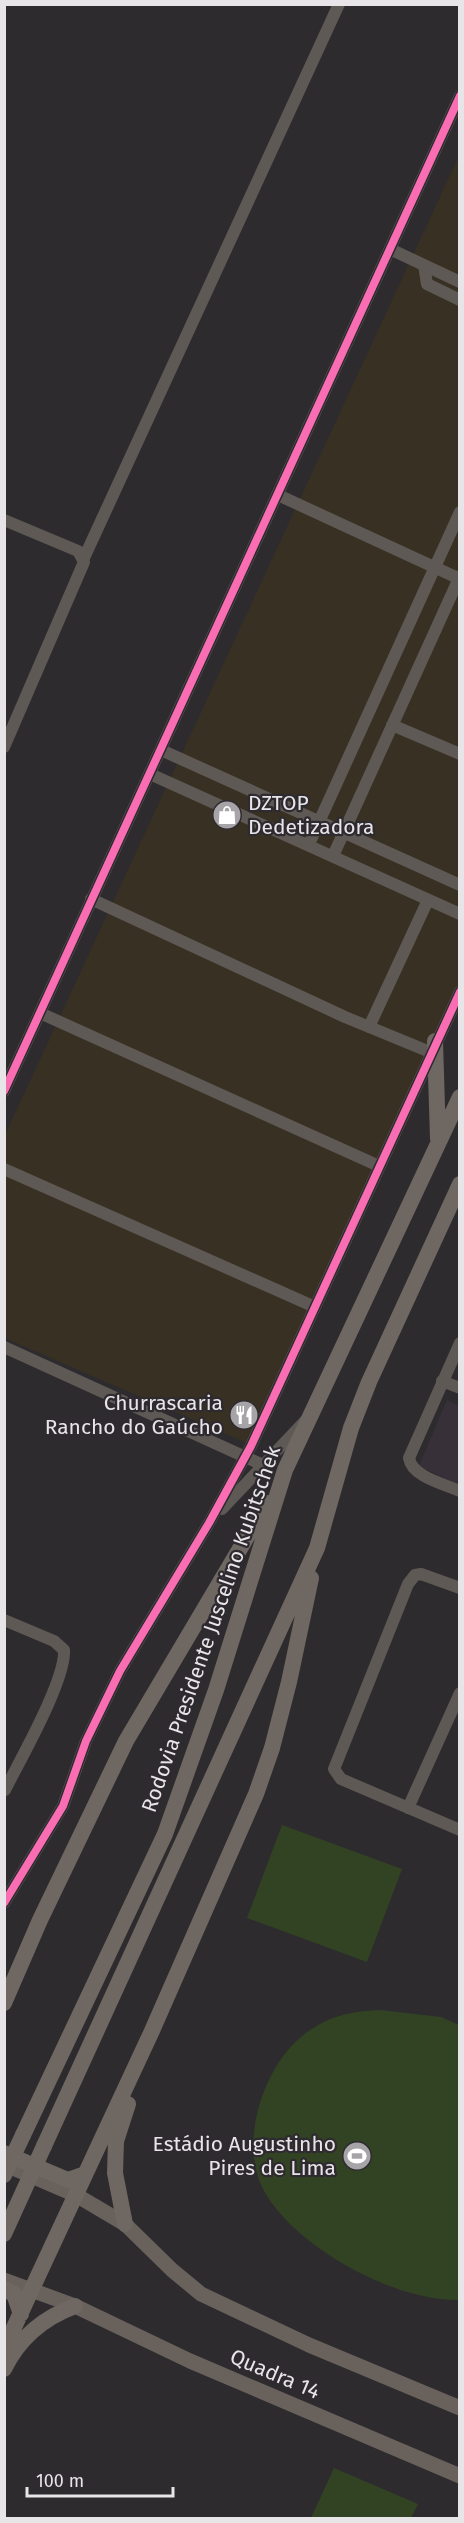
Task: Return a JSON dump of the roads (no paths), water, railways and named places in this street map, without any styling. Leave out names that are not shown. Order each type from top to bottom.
[{"type":"highway","points":[[433,1046],[438,1144]]},
{"type":"highway","name":"Rodovia Presidente Juscelino Kubitschek","points":[[4,2175],[165,1834],[216,1690],[285,1470],[459,1097]]},
{"type":"highway","points":[[4,2349],[151,2033],[232,1851],[272,1748],[317,1548],[351,1428],[369,1382],[459,1184]]},
{"type":"highway","points":[[4,2003],[40,1920],[126,1741],[228,1571],[285,1470]]},
{"type":"highway","points":[[4,2234],[317,1548]]},
{"type":"highway","points":[[125,2224],[115,2173],[116,2141],[151,2033]]},
{"type":"highway","points":[[4,2153],[68,2180],[86,2174]]},
{"type":"highway","points":[[4,2289],[17,2300],[21,2314]]},
{"type":"highway","points":[[4,2369],[12,2354],[34,2328],[60,2312],[75,2306]]},
{"type":"main road","points":[[4,2164],[76,2195],[125,2224],[172,2270],[201,2294],[309,2345],[459,2408]]},
{"type":"main road","name":"Quadra 14","points":[[4,2280],[75,2306],[190,2361],[459,2476]]},
{"type":"street","points":[[4,747],[84,558],[339,4]]},
{"type":"street","points":[[4,1091],[459,96]]},
{"type":"street","points":[[390,249],[459,282]]},
{"type":"street","points":[[423,265],[427,285],[459,300]]},
{"type":"street","points":[[278,495],[459,578],[333,856]]},
{"type":"street","points":[[309,844],[459,512]]},
{"type":"street","points":[[4,520],[78,551],[84,558]]},
{"type":"street","points":[[392,725],[459,754]]},
{"type":"street","points":[[161,750],[459,885]]},
{"type":"street","points":[[150,774],[309,844],[459,914]]},
{"type":"street","points":[[91,899],[369,1027],[433,1046]]},
{"type":"street","points":[[369,1027],[429,900]]},
{"type":"street","points":[[4,1903],[63,1806],[86,1741],[120,1671],[209,1523],[245,1457],[459,992]]},
{"type":"street","points":[[40,1013],[380,1166]]},
{"type":"street","points":[[4,1169],[315,1307]]},
{"type":"street","points":[[459,1343],[411,1451],[410,1465],[418,1473],[459,1491]]},
{"type":"street","points":[[4,1347],[263,1465]]},
{"type":"street","points":[[442,1381],[459,1388]]},
{"type":"street","points":[[209,1523],[313,1414]]},
{"type":"street","points":[[459,1588],[427,1575],[415,1575],[408,1584],[334,1764],[335,1773],[341,1779],[459,1830]]},
{"type":"street","points":[[4,1620],[54,1641],[64,1650],[65,1656],[59,1678],[5,1790]]},
{"type":"street","points":[[408,1808],[459,1693]]},
{"type":"place","name":"DZTOP Dedetizadora","points":[[227,815]]},
{"type":"place","name":"Churrascaria Rancho do Gaúcho","points":[[244,1415]]},
{"type":"place","name":"Estádio Augustinho Pires de Lima","points":[[357,2156]]}]
